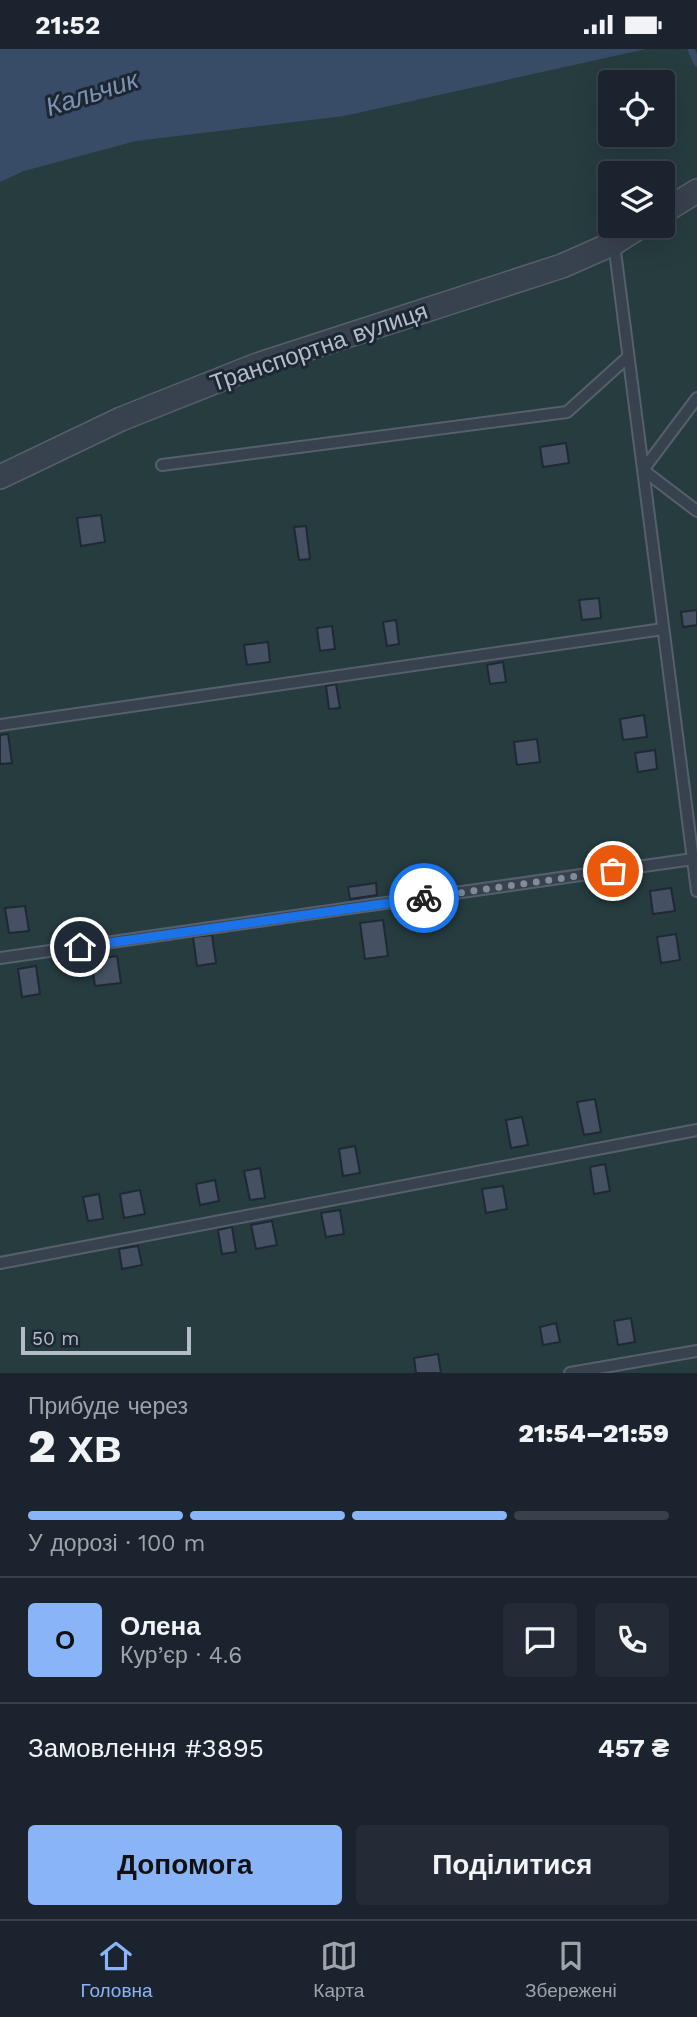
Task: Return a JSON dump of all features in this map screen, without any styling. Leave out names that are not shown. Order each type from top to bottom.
[{"type":"street","points":[[675,205],[697,191]]},
{"type":"street","name":"Транспортна вулиця","points":[[0,477],[121,419],[257,365],[562,266],[622,238]]},
{"type":"lane","points":[[614,243],[697,891]]},
{"type":"lane","points":[[162,465],[567,412],[628,357]]},
{"type":"lane","points":[[643,470],[697,398]]},
{"type":"lane","points":[[643,470],[697,511]]},
{"type":"lane","points":[[0,725],[663,629]]},
{"type":"lane","points":[[0,958],[693,859]]},
{"type":"lane","points":[[0,1263],[697,1130]]},
{"type":"lane","points":[[570,1373],[697,1351]]},
{"type":"green space","points":[[0,49],[697,49],[697,1373],[0,1373]]},
{"type":"water","name":"Кальчик","points":[[0,49],[646,49],[344,116],[136,141],[24,171],[0,182]]},
{"type":"building","points":[[566,443],[569,463],[543,467],[540,447]]},
{"type":"building","points":[[101,515],[105,542],[81,546],[77,518]]},
{"type":"building","points":[[306,526],[310,559],[299,560],[294,527]]},
{"type":"building","points":[[599,598],[601,618],[582,620],[579,600]]},
{"type":"building","points":[[697,610],[697,625],[683,627],[681,612]]},
{"type":"building","points":[[396,620],[399,644],[387,646],[383,622]]},
{"type":"building","points":[[332,626],[335,649],[320,651],[317,628]]},
{"type":"building","points":[[268,642],[270,662],[247,665],[244,645]]},
{"type":"building","points":[[503,662],[506,682],[490,684],[487,665]]},
{"type":"building","points":[[336,684],[340,708],[329,709],[326,686]]},
{"type":"building","points":[[644,715],[647,737],[623,740],[620,719]]},
{"type":"building","points":[[8,734],[12,763],[0,764],[0,735]]},
{"type":"building","points":[[537,739],[540,762],[517,765],[514,742]]},
{"type":"building","points":[[655,750],[657,769],[638,772],[635,753]]},
{"type":"building","points":[[376,883],[377,895],[350,899],[348,887]]},
{"type":"building","points":[[671,888],[675,911],[653,914],[650,891]]},
{"type":"building","points":[[25,906],[29,931],[9,933],[5,908]]},
{"type":"building","points":[[383,920],[388,956],[365,959],[360,923]]},
{"type":"building","points":[[676,934],[680,960],[661,963],[657,937]]},
{"type":"building","points":[[212,935],[216,963],[197,966],[193,937]]},
{"type":"building","points":[[117,956],[121,983],[95,986],[91,960]]},
{"type":"building","points":[[36,966],[40,994],[22,997],[18,969]]},
{"type":"building","points":[[595,1099],[601,1132],[584,1135],[577,1102]]},
{"type":"building","points":[[522,1117],[528,1145],[511,1148],[506,1120]]},
{"type":"building","points":[[355,1146],[360,1173],[343,1176],[339,1149]]},
{"type":"building","points":[[605,1164],[610,1191],[594,1194],[590,1167]]},
{"type":"building","points":[[260,1168],[265,1198],[250,1200],[244,1171]]},
{"type":"building","points":[[215,1180],[219,1201],[200,1205],[196,1184]]},
{"type":"building","points":[[503,1186],[507,1209],[486,1213],[482,1189]]},
{"type":"building","points":[[140,1190],[145,1214],[124,1218],[120,1194]]},
{"type":"building","points":[[99,1194],[103,1219],[88,1221],[83,1197]]},
{"type":"building","points":[[340,1210],[344,1234],[326,1237],[321,1213]]},
{"type":"building","points":[[272,1221],[277,1245],[256,1249],[251,1225]]},
{"type":"building","points":[[232,1227],[236,1252],[222,1254],[218,1230]]},
{"type":"building","points":[[138,1246],[142,1265],[122,1269],[119,1249]]},
{"type":"building","points":[[631,1318],[635,1342],[618,1345],[614,1321]]},
{"type":"building","points":[[556,1323],[560,1342],[543,1345],[540,1327]]},
{"type":"building","points":[[438,1354],[441,1373],[416,1373],[414,1358]]},
{"type":"waterway","points":[[691,49],[697,63]]},
{"type":"way so far","points":[[424,898],[613,871]]},
{"type":"route","points":[[80,947],[424,898]]}]
